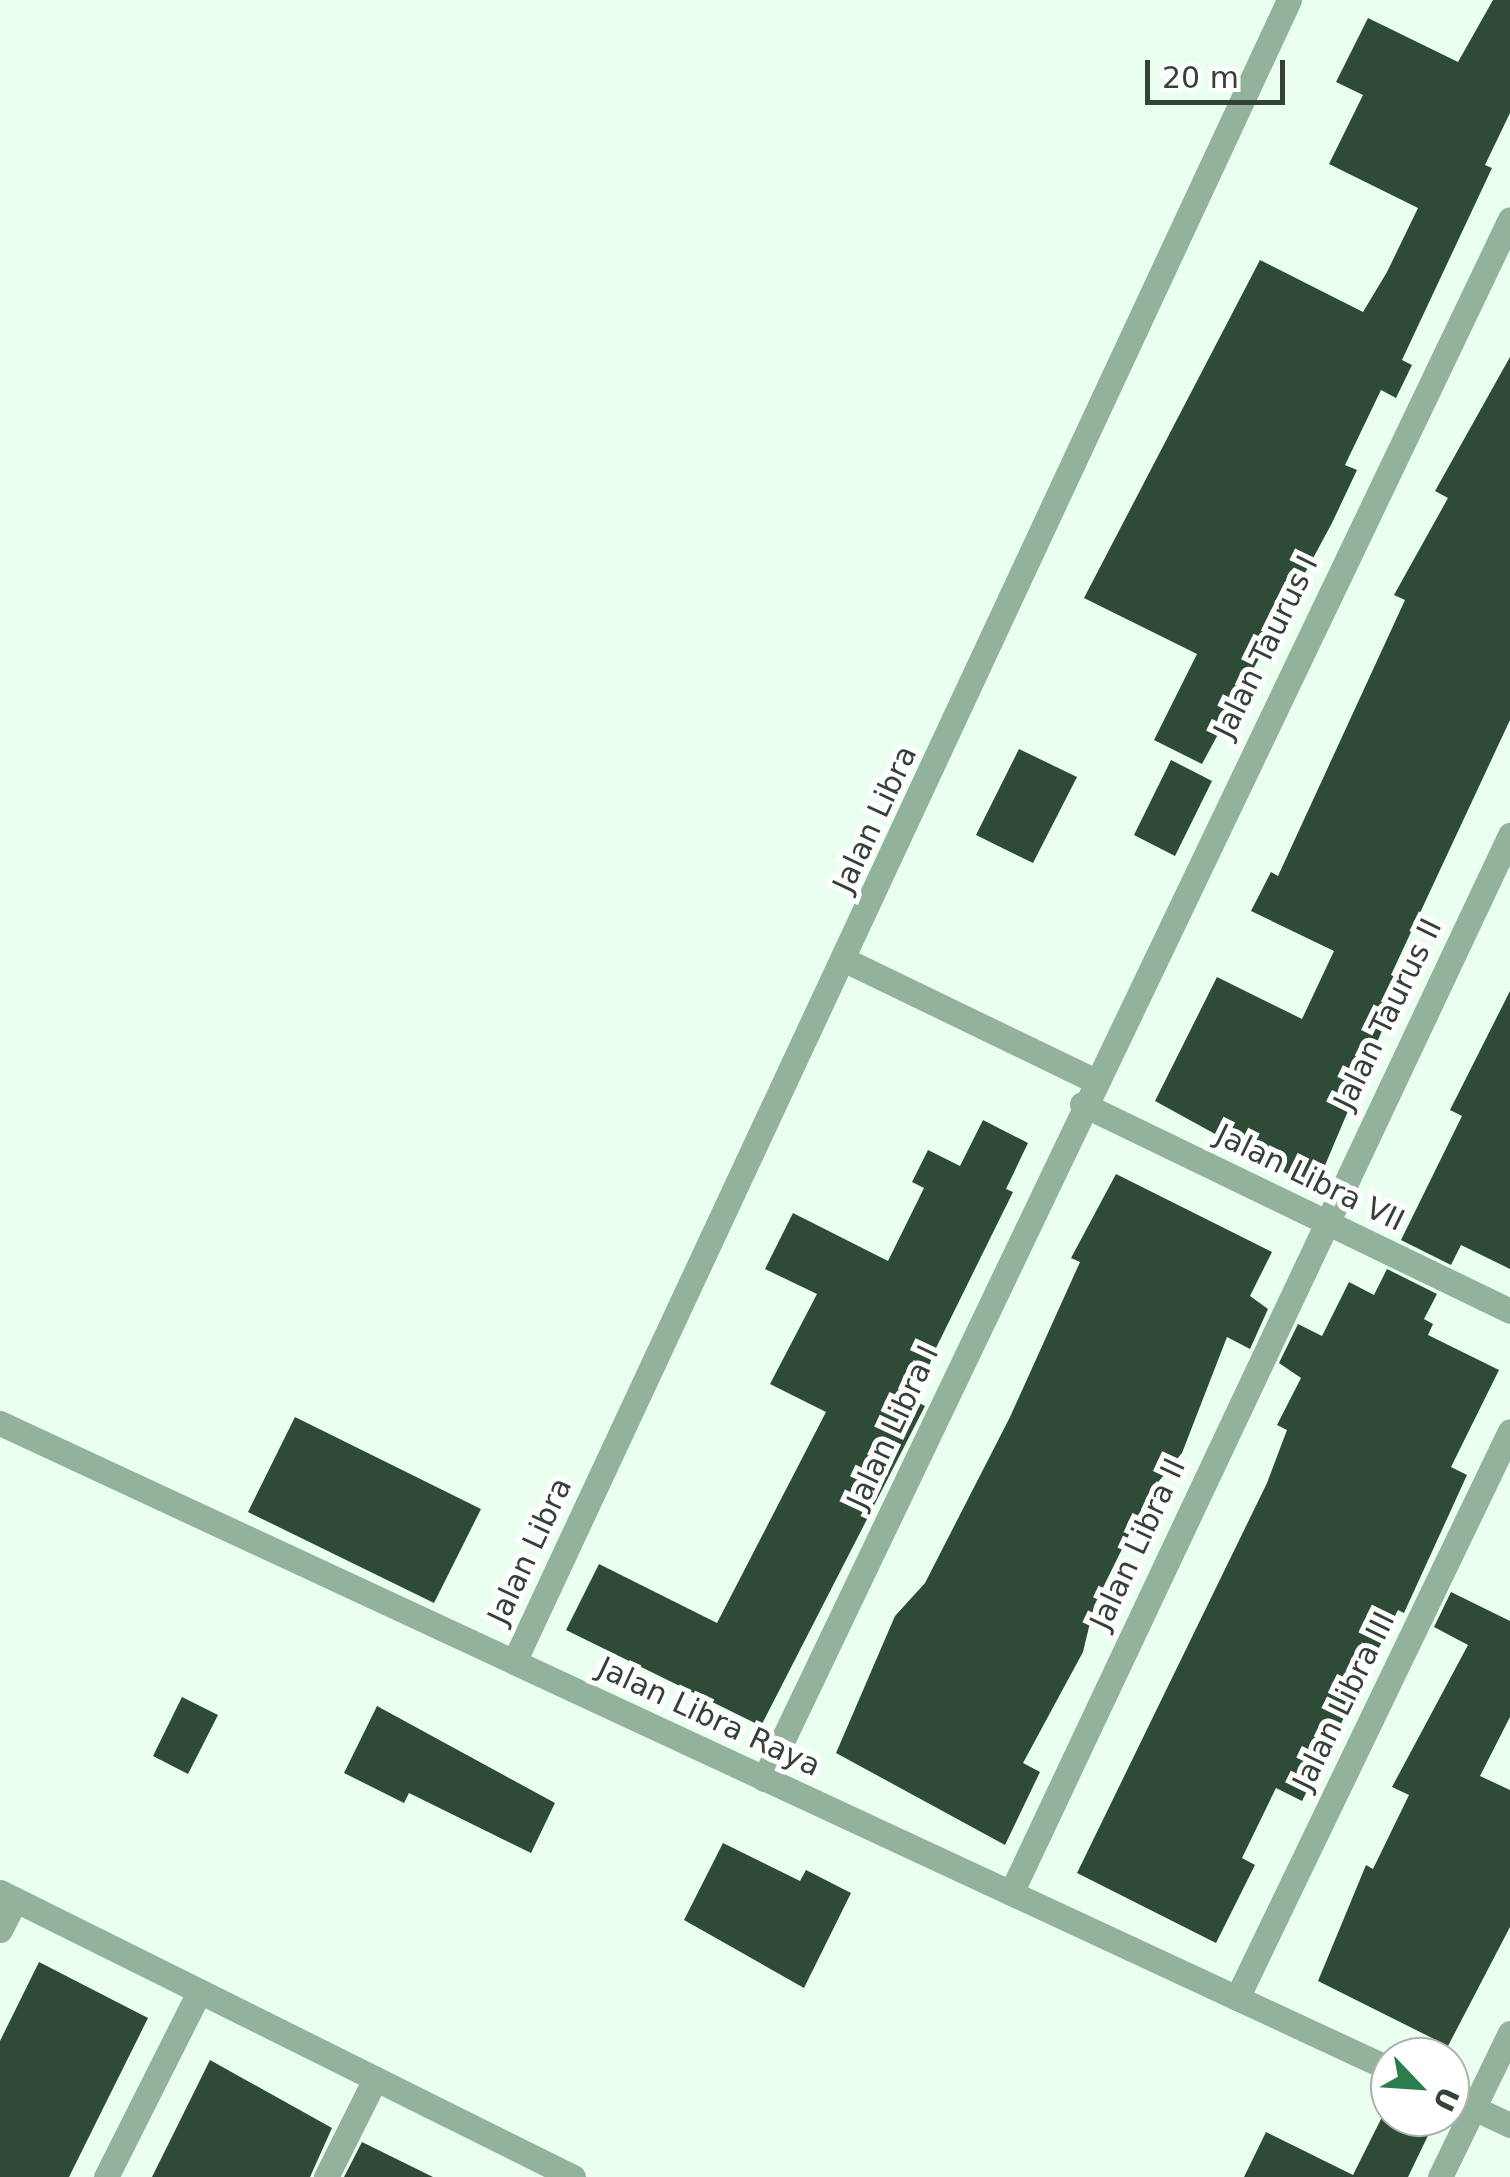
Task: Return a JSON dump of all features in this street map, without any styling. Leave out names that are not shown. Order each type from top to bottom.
[{"type":"street","name":"Jalan Libra","points":[[514,1662],[845,960],[1289,0]]},
{"type":"street","name":"Jalan Taurus I","points":[[1082,1104],[1510,219]]},
{"type":"street","name":"Jalan Taurus II","points":[[1324,1222],[1510,835]]},
{"type":"street","points":[[845,960],[1093,1080]]},
{"type":"street","name":"Jalan Libra VII","points":[[1082,1104],[1510,1312]]},
{"type":"street","name":"Jalan Libra I","points":[[764,1778],[1082,1104]]},
{"type":"street","name":"Jalan Libra II","points":[[1011,1893],[1324,1222]]},
{"type":"street","name":"Jalan Libra Raya","points":[[0,1423],[1370,2060]]},
{"type":"street","name":"Jalan Libra III","points":[[1237,1998],[1510,1431]]},
{"type":"street","points":[[0,1930],[8,1896],[375,2079],[544,2171],[573,2177]]},
{"type":"street","points":[[106,2177],[199,1992]]},
{"type":"street","points":[[1470,2090],[1510,2033]]},
{"type":"street","points":[[326,2177],[375,2079]]},
{"type":"street","points":[[1470,2106],[1510,2125]]},
{"type":"street","points":[[1440,2177],[1452,2137]]},
{"type":"building","points":[[1493,0],[1510,0],[1510,113],[1485,165],[1492,168],[1402,360],[1412,365],[1396,398],[1381,390],[1345,465],[1357,470],[1332,523],[1202,764],[1154,740],[1197,654],[1084,598],[1260,260],[1363,312],[1387,272],[1418,208],[1329,164],[1363,95],[1336,82],[1368,18],[1458,62]]},
{"type":"building","points":[[1510,357],[1510,720],[1391,975],[1403,981],[1315,1189],[1155,1101],[1217,977],[1302,1019],[1334,951],[1251,911],[1271,872],[1278,876],[1405,600],[1394,595],[1448,498],[1435,491]]},
{"type":"building","points":[[1019,749],[1077,777],[1033,863],[976,835]]},
{"type":"building","points":[[1171,760],[1212,781],[1175,856],[1134,835]]},
{"type":"building","points":[[1510,991],[1510,1269],[1461,1245],[1451,1265],[1401,1240],[1462,1116],[1450,1110]]},
{"type":"building","points":[[983,1120],[1028,1143],[1006,1189],[1013,1192],[936,1348],[915,1401],[925,1406],[761,1726],[566,1630],[599,1564],[717,1623],[826,1412],[770,1384],[817,1294],[765,1269],[793,1213],[888,1261],[924,1188],[912,1182],[928,1150],[960,1166]]},
{"type":"building","points":[[1116,1174],[1272,1252],[1250,1296],[1268,1309],[1250,1349],[1227,1337],[1182,1453],[1150,1492],[1094,1606],[1083,1652],[1023,1763],[1040,1772],[1005,1845],[836,1753],[895,1616],[925,1583],[1010,1417],[1080,1262],[1071,1258]]},
{"type":"building","points":[[1387,1269],[1437,1294],[1424,1319],[1433,1324],[1428,1335],[1499,1370],[1451,1467],[1467,1475],[1404,1613],[1398,1610],[1302,1801],[1276,1788],[1242,1858],[1255,1865],[1216,1943],[1077,1873],[1267,1483],[1287,1430],[1277,1425],[1301,1378],[1279,1363],[1298,1324],[1322,1336],[1349,1282],[1374,1295]]},
{"type":"building","points":[[295,1417],[481,1509],[434,1603],[248,1512]]},
{"type":"building","points":[[1451,1592],[1510,1621],[1510,1717],[1480,1776],[1510,1790],[1510,1927],[1453,2037],[1430,2037],[1318,1981],[1366,1865],[1373,1869],[1409,1795],[1392,1787],[1468,1645],[1434,1627]]},
{"type":"building","points":[[182,1697],[218,1715],[188,1774],[153,1756]]},
{"type":"building","points":[[377,1706],[555,1803],[531,1853],[409,1793],[404,1803],[344,1773]]},
{"type":"building","points":[[723,1843],[800,1881],[806,1870],[851,1893],[804,1988],[684,1920]]},
{"type":"building","points":[[39,1962],[148,2018],[69,2177],[0,2177],[0,2041]]},
{"type":"building","points":[[210,2060],[332,2128],[310,2177],[152,2177]]},
{"type":"building","points":[[1266,2132],[1353,2175],[1372,2137],[1427,2137],[1408,2177],[1244,2177]]},
{"type":"building","points":[[362,2142],[433,2177],[344,2177]]}]
